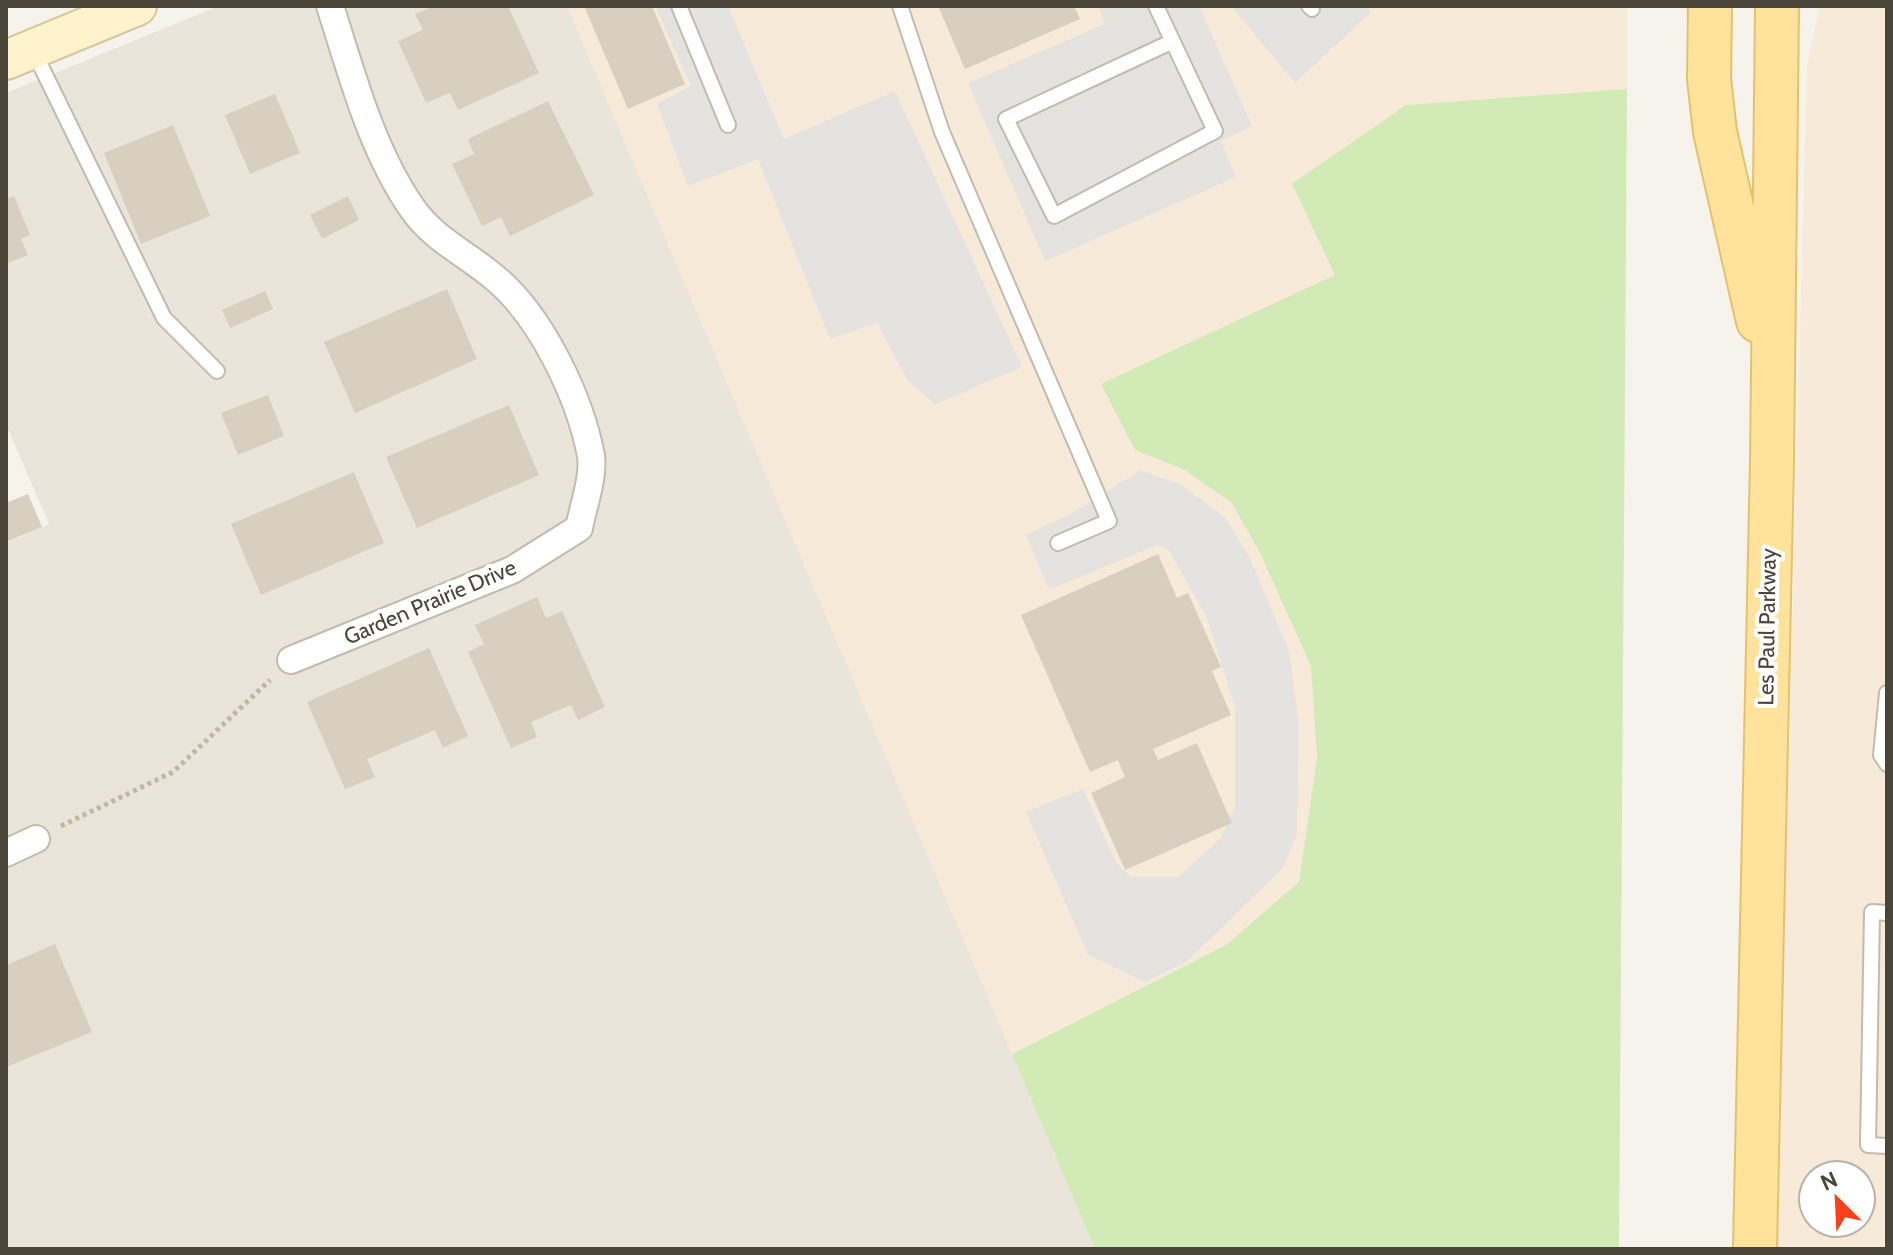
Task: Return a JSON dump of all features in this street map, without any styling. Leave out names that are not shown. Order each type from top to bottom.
[{"type":"main road","points":[[19,55],[137,6]]},
{"type":"main road","points":[[1710,6],[1709,79],[1715,132],[1773,389]]},
{"type":"main road","name":"Les Paul Parkway","points":[[1755,1249],[1773,389],[1777,6]]},
{"type":"main road","points":[[1776,53],[1793,6]]},
{"type":"street","name":"Garden Prairie Drive","points":[[291,660],[512,570],[579,528],[591,459],[569,390],[530,312],[495,278],[443,241],[413,210],[387,166],[330,6]]},
{"type":"street","points":[[6,853],[36,839]]},
{"type":"lane","points":[[679,6],[728,125]]},
{"type":"lane","points":[[900,6],[942,132],[1109,521],[1058,543]]},
{"type":"lane","points":[[1156,6],[1215,131],[1054,216],[1006,119],[1171,42]]},
{"type":"lane","points":[[19,55],[164,318],[217,371]]},
{"type":"lane","points":[[1887,693],[1881,755],[1887,764]]},
{"type":"lane","points":[[1887,913],[1872,912],[1868,1145],[1887,1146]]},
{"type":"path","points":[[36,839],[173,772],[291,660]]},
{"type":"shaded area","points":[[219,6],[567,6],[1095,1249],[6,1249],[6,543],[49,524],[6,424],[6,93]]},
{"type":"shaded area","points":[[567,6],[1627,6],[1627,89],[1406,105],[1336,275],[1102,384],[1135,450],[1185,470],[1232,503],[1261,555],[1311,666],[1317,758],[1299,882],[1226,945],[1012,1054]]},
{"type":"shaded area","points":[[655,6],[728,6],[784,139],[895,91],[1022,367],[935,404],[908,381],[877,323],[830,339],[758,159],[688,186],[657,104],[691,86]]},
{"type":"shaded area","points":[[1098,6],[1199,6],[1252,126],[1221,141],[1236,177],[1045,261],[968,83],[1105,24]]},
{"type":"shaded area","points":[[1231,6],[1366,6],[1371,12],[1295,83]]},
{"type":"shaded area","points":[[1820,6],[1887,6],[1887,1249],[1776,1249],[1807,66]]},
{"type":"shaded area","points":[[1141,470],[1181,485],[1225,517],[1250,558],[1289,651],[1299,726],[1297,833],[1283,868],[1187,961],[1146,982],[1088,955],[1026,812],[1083,789],[1116,863],[1131,877],[1178,877],[1220,839],[1235,807],[1235,707],[1207,618],[1169,551],[1157,545],[1049,590],[1026,535],[1074,512]]},
{"type":"green space","points":[[1627,89],[1619,1249],[1095,1249],[1012,1054],[1226,945],[1299,882],[1317,758],[1311,666],[1261,555],[1232,503],[1185,470],[1135,450],[1101,384],[1335,275],[1292,184],[1406,105]]},
{"type":"building","points":[[433,6],[508,6],[539,73],[458,110],[450,93],[426,103],[398,41],[423,30],[415,14]]},
{"type":"building","points":[[584,6],[652,6],[685,84],[628,109]]},
{"type":"building","points":[[938,6],[1074,6],[1080,19],[965,69]]},
{"type":"building","points":[[275,94],[300,153],[250,174],[225,115]]},
{"type":"building","points":[[548,101],[594,195],[510,236],[501,217],[482,226],[452,164],[474,154],[468,139]]},
{"type":"building","points":[[173,125],[210,216],[141,244],[104,153]]},
{"type":"building","points":[[14,196],[30,235],[21,239],[28,255],[6,264],[6,199]]},
{"type":"building","points":[[348,196],[359,220],[322,239],[310,215]]},
{"type":"building","points":[[447,289],[477,359],[355,413],[324,342]]},
{"type":"building","points":[[265,291],[273,309],[230,328],[222,310]]},
{"type":"building","points":[[268,395],[284,436],[238,455],[221,413]]},
{"type":"building","points":[[509,405],[539,475],[417,528],[386,457]]},
{"type":"building","points":[[354,472],[384,543],[261,595],[231,524]]},
{"type":"building","points":[[28,494],[42,527],[6,542],[6,503]]},
{"type":"building","points":[[1158,554],[1177,598],[1188,593],[1221,667],[1212,671],[1231,715],[1153,749],[1158,760],[1197,743],[1232,823],[1125,870],[1091,793],[1125,777],[1118,760],[1090,772],[1021,615]]},
{"type":"building","points":[[537,597],[546,618],[562,611],[605,707],[578,720],[571,705],[531,722],[537,737],[511,748],[468,652],[484,644],[475,625]]},
{"type":"building","points":[[429,648],[468,736],[443,748],[435,730],[367,759],[375,777],[345,789],[307,702]]},
{"type":"building","points":[[55,944],[92,1032],[6,1067],[6,965]]}]
